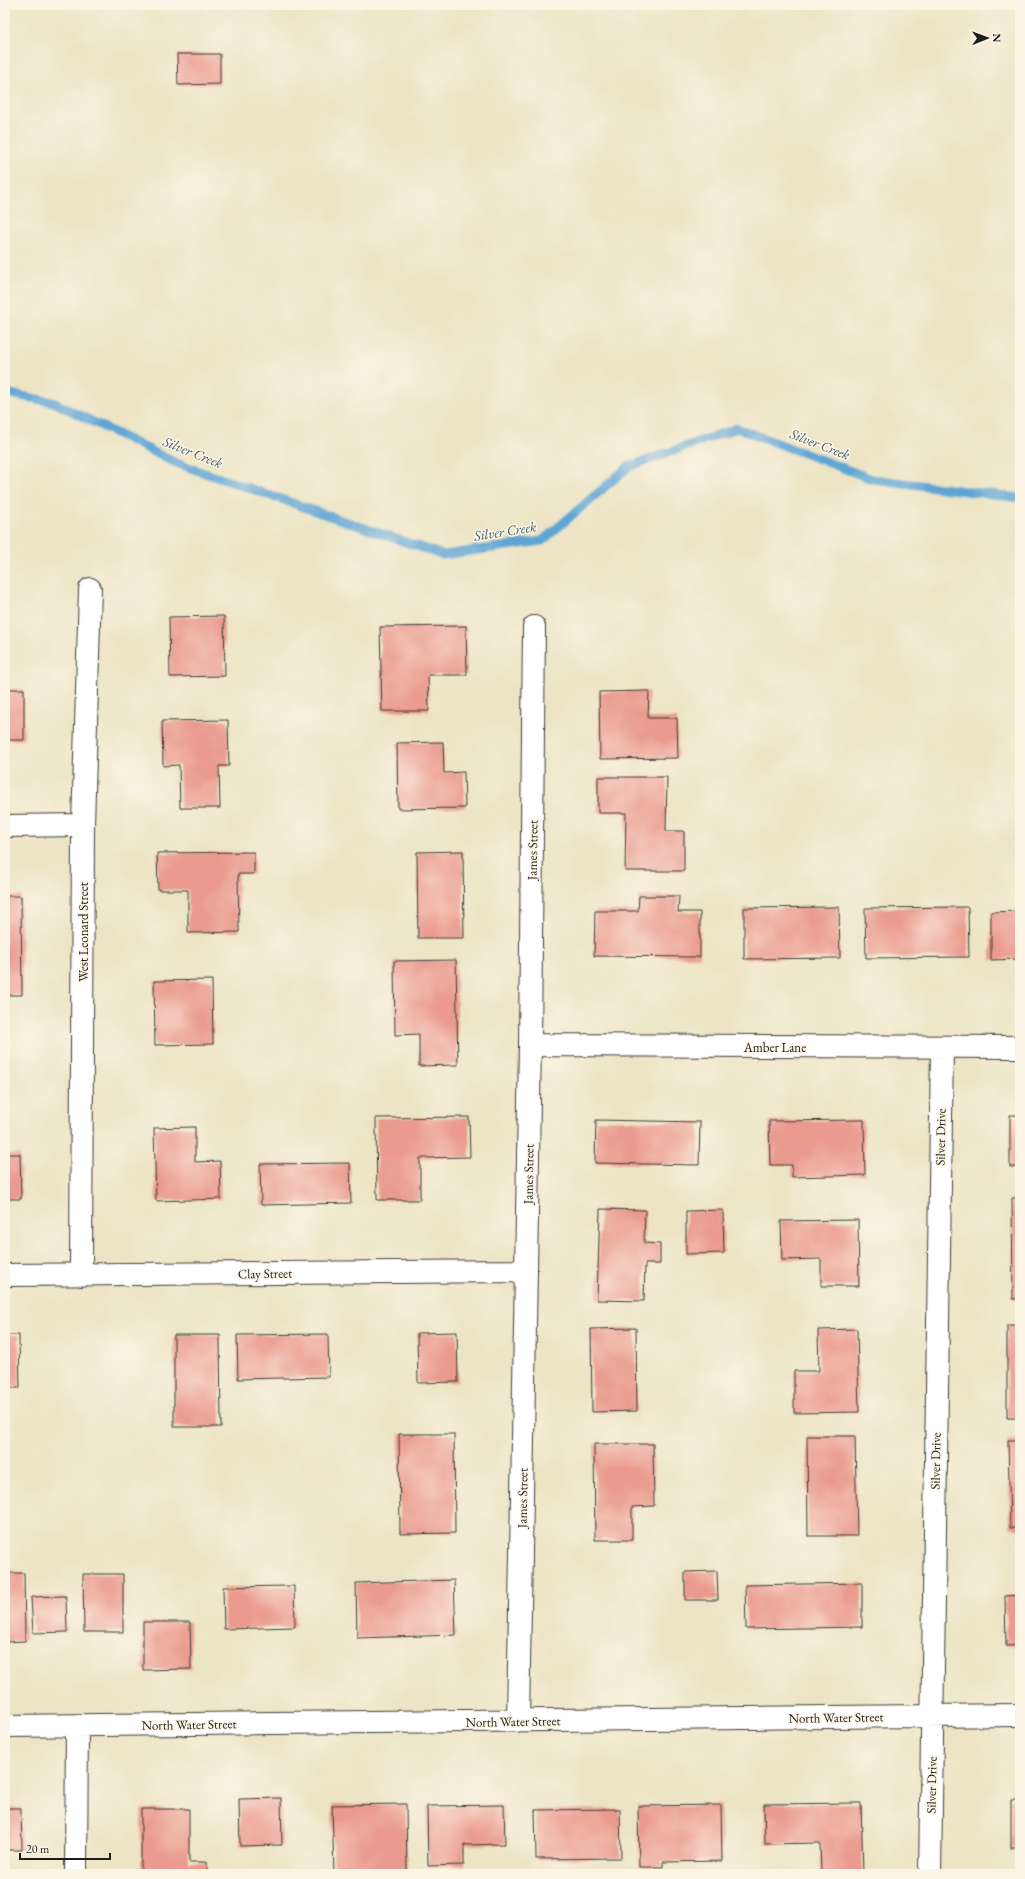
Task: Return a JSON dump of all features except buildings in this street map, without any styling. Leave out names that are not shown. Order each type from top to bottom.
[{"type":"street","name":"West Leonard Street","points":[[81,1275],[83,825],[90,589]]},
{"type":"street","name":"James Street","points":[[518,1721],[530,1045],[534,627]]},
{"type":"street","points":[[5,826],[83,825]]},
{"type":"street","name":"Amber Lane","points":[[530,1045],[942,1048],[1020,1047]]},
{"type":"street","name":"Silver Drive","points":[[930,1874],[942,1048]]},
{"type":"street","name":"Clay Street","points":[[5,1275],[526,1271]]},
{"type":"street","name":"North Water Street","points":[[5,1726],[1020,1715]]},
{"type":"street","points":[[76,1874],[77,1726]]},
{"type":"waterway","name":"Silver Creek","points":[[5,393],[53,402],[176,463],[443,555],[542,541],[628,467],[737,428],[872,479],[1020,498]]}]
